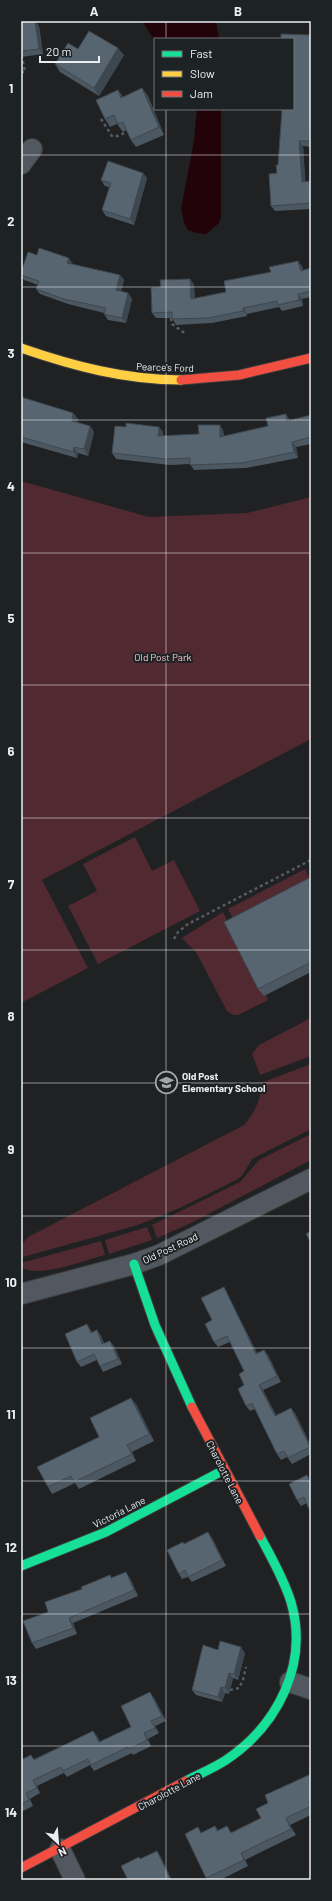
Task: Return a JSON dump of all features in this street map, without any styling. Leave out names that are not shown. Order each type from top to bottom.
[{"type":"street","name":"Pearce's Ford","points":[[21,348],[54,360],[90,370],[133,378],[173,380],[215,378],[254,372],[311,358]]},
{"type":"street","name":"Old Post Road","points":[[21,1294],[134,1264],[159,1255],[311,1179]]},
{"type":"street","name":"Charolotte Lane","points":[[21,1868],[60,1849],[226,1760],[240,1751],[254,1739],[281,1704],[290,1682],[295,1662],[296,1639],[292,1608],[285,1586],[224,1470],[156,1333],[134,1264]]},
{"type":"street","name":"Victoria Lane","points":[[21,1566],[106,1532],[224,1470]]},
{"type":"street","points":[[290,1682],[311,1689]]},
{"type":"street","points":[[60,1849],[75,1880]]},
{"type":"path","points":[[21,72],[25,72],[22,57]]},
{"type":"path","points":[[101,119],[112,136],[118,136],[134,130]]},
{"type":"path","points":[[171,318],[172,324],[186,334]]},
{"type":"path","points":[[174,939],[178,932],[188,924],[311,860]]},
{"type":"path","points":[[230,1690],[239,1688],[246,1666]]},
{"type":"green space","name":"Old Post Park","points":[[21,481],[149,517],[247,513],[311,497],[311,739],[42,880],[88,968],[21,1003]]},
{"type":"green space","points":[[135,837],[152,871],[174,860],[200,911],[98,964],[68,906],[97,891],[83,864]]},
{"type":"green space","points":[[305,869],[311,881],[237,926],[228,909]]},
{"type":"green space","points":[[223,912],[264,996],[266,995],[268,1000],[238,1015],[233,1015],[227,1011],[196,952],[182,938]]},
{"type":"green space","points":[[311,1018],[311,1056],[260,1075],[252,1054],[259,1045]]},
{"type":"green space","points":[[311,1064],[311,1129],[252,1159],[242,1176],[182,1207],[138,1225],[23,1257],[23,1243],[28,1237],[244,1125],[257,1106],[261,1083]]},
{"type":"green space","points":[[311,1134],[311,1160],[191,1223],[157,1238],[152,1225],[240,1182],[259,1160]]},
{"type":"green space","points":[[147,1227],[152,1240],[109,1254],[105,1240]]},
{"type":"green space","points":[[101,1241],[105,1255],[50,1270],[38,1271],[21,1267],[21,1263]]},
{"type":"shaded area","points":[[142,21],[216,21],[219,38],[154,38],[154,39]]},
{"type":"shaded area","points":[[197,110],[221,110],[221,216],[219,223],[206,234],[188,230],[184,223],[181,209],[194,141]]},
{"type":"building","points":[[35,21],[39,49],[21,51],[21,22]]},
{"type":"building","points":[[89,31],[118,48],[94,88],[55,64],[68,43],[78,49]]},
{"type":"building","points":[[281,34],[311,35],[310,141],[299,141],[302,182],[310,181],[311,203],[271,206],[269,174],[277,173],[276,165],[278,165],[282,110],[294,110],[294,38],[281,38]]},
{"type":"building","points":[[142,88],[159,127],[131,140],[123,122],[118,124],[114,115],[105,119],[96,100],[118,90],[121,98]]},
{"type":"building","points":[[108,161],[143,173],[130,219],[102,210],[111,183],[101,180]]},
{"type":"building","points":[[39,248],[69,258],[67,263],[120,275],[116,290],[128,293],[122,318],[104,314],[106,308],[64,299],[36,289],[39,281],[21,275],[21,272],[28,252],[37,255]]},
{"type":"building","points":[[298,261],[301,271],[311,268],[311,291],[298,294],[299,300],[278,305],[277,301],[243,308],[243,311],[208,318],[172,319],[172,312],[152,313],[151,288],[161,287],[160,280],[190,279],[191,299],[226,292],[224,281],[271,272],[269,267]]},
{"type":"building","points":[[21,397],[73,413],[72,421],[90,426],[84,449],[74,447],[73,452],[21,437]]},
{"type":"building","points":[[286,414],[287,421],[311,415],[311,437],[292,442],[294,452],[242,463],[190,465],[190,458],[166,459],[112,453],[115,426],[126,427],[126,423],[159,427],[158,436],[199,434],[198,425],[220,425],[220,437],[268,426],[266,418]]},
{"type":"building","points":[[311,877],[311,962],[258,989],[224,922]]},
{"type":"building","points":[[311,1231],[311,1243],[306,1234]]},
{"type":"building","points":[[224,1287],[256,1354],[264,1350],[277,1376],[259,1385],[275,1416],[291,1408],[310,1447],[288,1458],[284,1451],[277,1454],[252,1403],[246,1406],[238,1389],[244,1385],[239,1374],[244,1371],[227,1336],[214,1342],[205,1324],[212,1320],[201,1298]]},
{"type":"building","points":[[87,1324],[91,1333],[97,1330],[102,1344],[110,1341],[118,1359],[100,1366],[94,1354],[77,1362],[65,1334]]},
{"type":"building","points":[[131,1398],[149,1434],[127,1445],[132,1454],[74,1482],[71,1476],[48,1487],[37,1467],[99,1437],[90,1418]]},
{"type":"building","points":[[307,1475],[311,1484],[311,1508],[309,1509],[304,1497],[297,1500],[289,1484]]},
{"type":"building","points":[[208,1532],[222,1560],[188,1577],[185,1570],[179,1574],[167,1550],[183,1542],[184,1544]]},
{"type":"building","points":[[126,1572],[134,1590],[69,1618],[73,1628],[32,1643],[23,1621],[48,1612],[45,1602],[82,1589],[81,1587],[110,1575],[111,1578]]},
{"type":"building","points":[[220,1641],[241,1647],[234,1674],[229,1673],[225,1688],[221,1687],[218,1697],[192,1690],[203,1645],[218,1650]]},
{"type":"building","points":[[150,1692],[162,1716],[151,1721],[155,1728],[144,1733],[147,1740],[129,1749],[128,1747],[91,1765],[88,1759],[63,1771],[61,1767],[33,1780],[37,1788],[26,1793],[29,1800],[21,1804],[21,1760],[31,1755],[34,1760],[93,1731],[99,1742],[131,1727],[121,1706]]},
{"type":"building","points":[[311,1774],[311,1806],[286,1818],[291,1829],[241,1853],[244,1860],[206,1878],[185,1834],[198,1827],[201,1833],[215,1826],[217,1831],[227,1826],[231,1833],[261,1818],[256,1809],[268,1803],[265,1795]]},
{"type":"building","points":[[157,1851],[170,1878],[166,1880],[128,1880],[121,1866],[139,1857],[140,1859]]},
{"type":"traffic: fast","points":[[134,1264],[155,1325],[192,1407]]},
{"type":"traffic: fast","points":[[21,1566],[106,1532],[224,1470]]},
{"type":"traffic: fast","points":[[186,1781],[226,1760],[244,1746],[261,1729],[274,1711],[285,1691],[292,1670],[296,1648],[296,1625],[291,1602],[281,1577],[260,1536]]},
{"type":"traffic: slow","points":[[21,348],[60,361],[100,371],[140,378],[181,380]]},
{"type":"traffic: jam","points":[[181,380],[239,375],[311,358]]},
{"type":"traffic: jam","points":[[192,1407],[260,1536]]},
{"type":"traffic: jam","points":[[21,1868],[186,1781]]},
{"type":"place","name":"Old Post Elementary School","points":[[166,1082]]}]
